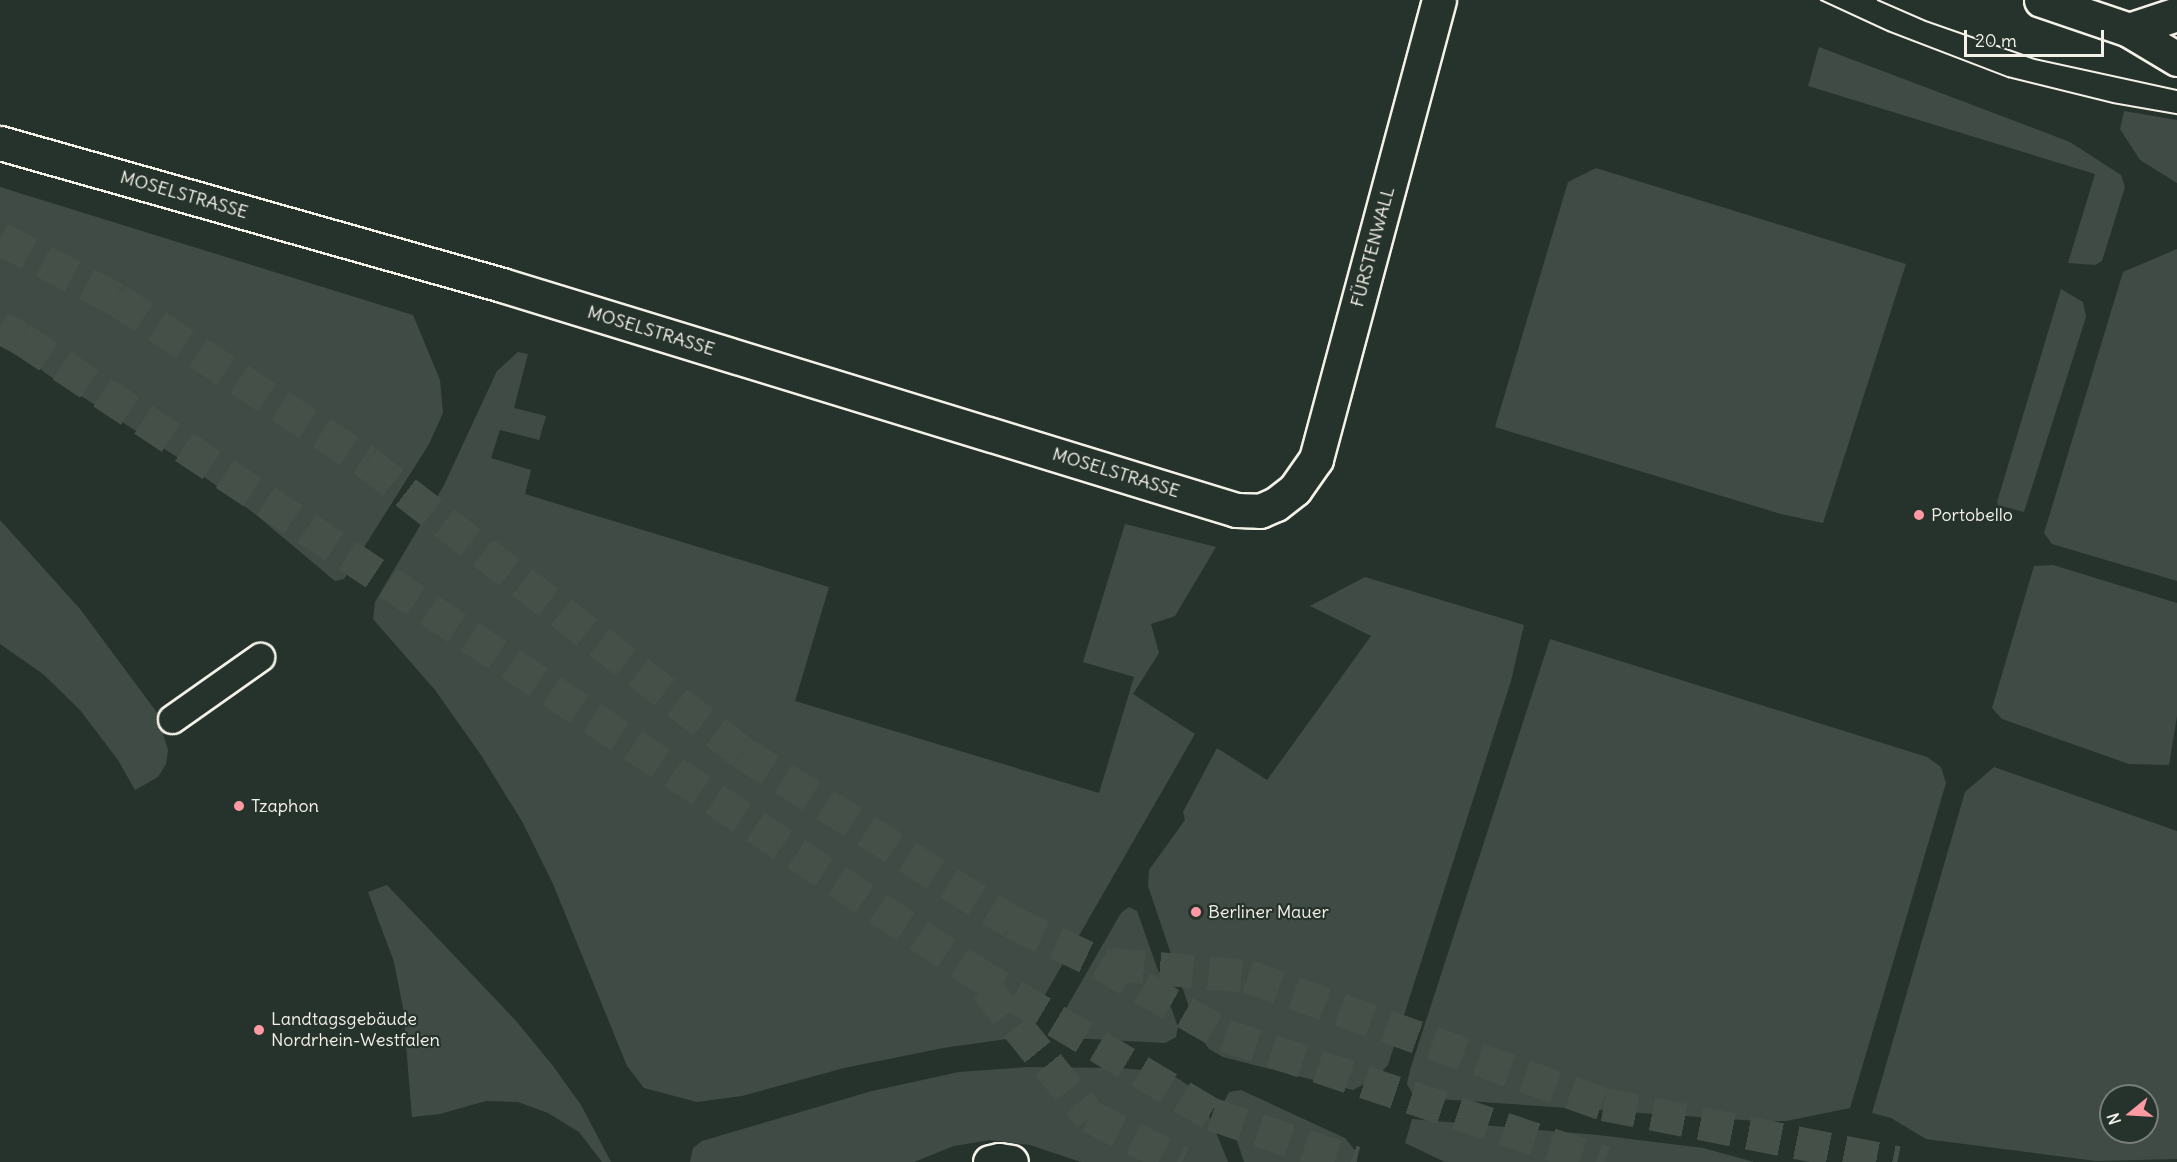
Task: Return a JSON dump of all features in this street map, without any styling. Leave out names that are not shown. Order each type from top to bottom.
[{"type":"street","name":"FÜRSTENWALL","points":[[1295,489],[1316,459],[1439,0]]},
{"type":"street","points":[[2041,0],[2130,30],[2177,59]]},
{"type":"street","points":[[2130,30],[2177,14]]},
{"type":"street","points":[[2130,30],[2177,32]]},
{"type":"street","name":"MOSELSTRASSE","points":[[0,143],[502,285],[1236,510],[1260,511],[1276,504],[1295,489]]},
{"type":"street","points":[[172,718],[260,657]]},
{"type":"street","points":[[990,1162],[999,1160],[1011,1162]]},
{"type":"shaded area","points":[[1819,47],[2070,142],[2121,175],[2125,187],[2102,261],[2095,265],[2068,263],[2095,174],[1808,86]]},
{"type":"shaded area","points":[[2124,111],[2177,120],[2177,183],[2140,160],[2120,129]]},
{"type":"shaded area","points":[[1596,168],[1906,264],[1823,523],[1781,514],[1495,427],[1568,182]]},
{"type":"shaded area","points":[[0,187],[413,315],[440,380],[443,413],[429,444],[344,579],[335,581],[255,514],[177,457],[45,373],[0,329]]},
{"type":"shaded area","points":[[2177,249],[2177,581],[2052,544],[2044,533],[2123,272]]},
{"type":"shaded area","points":[[2061,289],[2083,302],[2086,317],[2024,512],[1998,505],[1997,502]]},
{"type":"shaded area","points":[[518,352],[528,354],[514,408],[546,416],[539,440],[500,430],[491,458],[531,470],[525,494],[829,587],[795,701],[1099,793],[1134,677],[1083,662],[1125,524],[1216,547],[1175,616],[1151,624],[1159,653],[1133,694],[1195,734],[1027,1026],[1007,1039],[943,1048],[844,1068],[742,1096],[697,1102],[644,1088],[627,1066],[553,884],[523,823],[481,755],[435,690],[373,619],[375,602],[444,485],[497,371]]},
{"type":"shaded area","points":[[0,520],[80,609],[164,722],[161,727],[168,750],[166,764],[158,777],[135,790],[118,760],[80,710],[43,674],[0,644]]},
{"type":"shaded area","points":[[2053,565],[2177,603],[2177,716],[2169,765],[2129,764],[2002,719],[1992,708],[2034,566]]},
{"type":"shaded area","points":[[1365,577],[1524,625],[1511,681],[1388,1065],[1377,1077],[1353,1090],[1223,1057],[1209,1049],[1198,1034],[1148,886],[1149,870],[1185,820],[1183,812],[1217,748],[1267,780],[1371,636],[1310,606]]},
{"type":"shaded area","points":[[1550,639],[1927,757],[1941,767],[1946,783],[1850,1108],[1786,1121],[1757,1121],[1423,1098],[1412,1093],[1407,1084],[1410,1070]]},
{"type":"shaded area","points":[[1994,767],[2177,831],[2177,1159],[2096,1161],[1926,1139],[1891,1118],[1872,1113],[1965,792]]},
{"type":"shaded area","points":[[387,885],[517,1022],[553,1066],[581,1105],[611,1162],[602,1162],[579,1132],[548,1113],[518,1102],[486,1101],[440,1114],[412,1117],[403,1008],[394,962],[368,892]]},
{"type":"shaded area","points":[[1129,907],[1137,911],[1178,1027],[1176,1037],[1165,1043],[1070,1038],[1063,1028],[1064,1012],[1121,913]]},
{"type":"shaded area","points":[[1027,1067],[1119,1068],[1168,1072],[1200,1093],[1228,1162],[1081,1162],[1030,1145],[990,1140],[954,1146],[914,1162],[690,1162],[693,1148],[702,1141],[872,1091],[959,1072]]},
{"type":"shaded area","points":[[1241,1090],[1345,1138],[1358,1154],[1357,1162],[1244,1162],[1224,1102],[1229,1092]]},
{"type":"shaded area","points":[[1412,1119],[1598,1135],[1703,1148],[1754,1162],[1445,1162],[1405,1143]]},
{"type":"tunnel","points":[[0,238],[116,299],[367,462],[742,752],[1012,922],[1100,963],[1225,1035],[1604,1162]]},
{"type":"tunnel","points":[[0,327],[21,338],[972,970],[1212,1114],[1355,1162]]},
{"type":"tunnel","points":[[1111,964],[1248,976],[1604,1104],[1897,1162]]},
{"type":"tunnel","points":[[986,988],[1090,1116],[1181,1162]]},
{"type":"tram line","points":[[1821,0],[1888,31],[2008,77],[2113,103],[2177,114]]},
{"type":"tram line","points":[[1878,0],[1926,21],[2035,59],[2177,90]]},
{"type":"place","name":"Portobello","points":[[1919,515]]},
{"type":"place","name":"Tzaphon","points":[[239,806]]},
{"type":"place","name":"Berliner Mauer","points":[[1196,912]]},
{"type":"place","name":"Landtagsgebäude Nordrhein-Westfalen","points":[[259,1030]]}]
